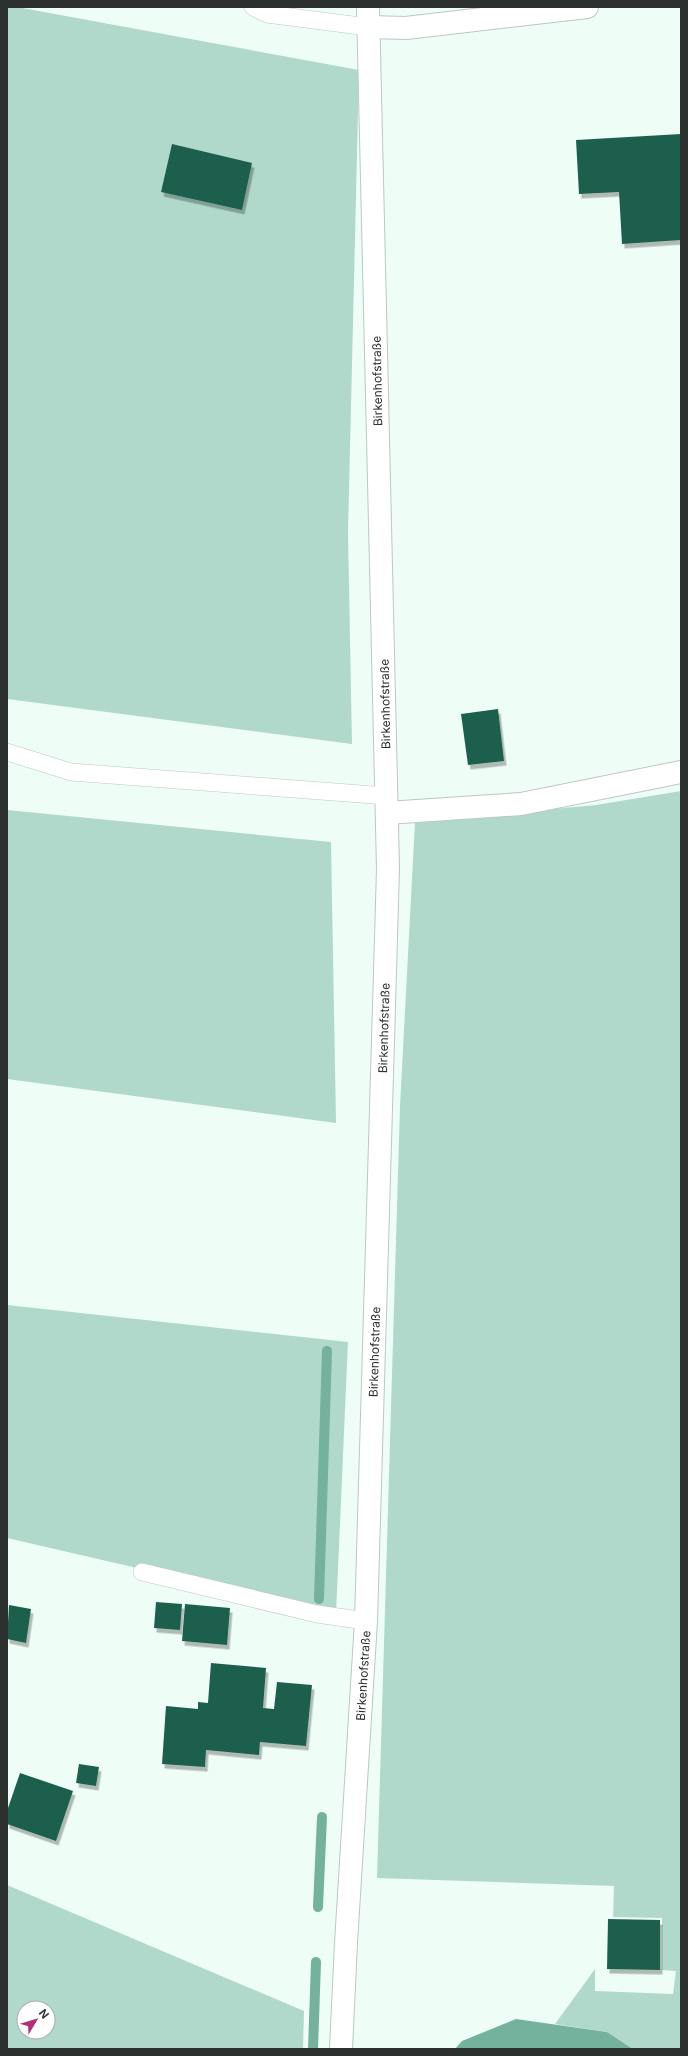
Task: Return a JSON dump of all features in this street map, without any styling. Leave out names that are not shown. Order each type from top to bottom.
[{"type":"street","points":[[368,17],[406,28],[587,7]]},
{"type":"street","name":"Birkenhofstraße","points":[[341,2049],[346,1935],[366,1621],[387,885],[387,805],[368,17]]},
{"type":"street","points":[[387,805],[521,804],[681,772]]},
{"type":"lane","points":[[254,7],[267,14],[368,17]]},
{"type":"lane","points":[[7,752],[71,772],[387,805]]},
{"type":"lane","points":[[142,1572],[317,1614],[366,1621]]},
{"type":"shaded area","points":[[7,7],[17,7],[359,70],[348,533],[352,744],[7,699]]},
{"type":"shaded area","points":[[681,791],[681,2049],[633,2049],[607,2032],[555,2024],[595,1969],[595,1991],[673,1994],[676,1971],[662,1970],[662,1918],[613,1917],[614,1886],[377,1878],[400,1106],[415,822],[596,805]]},
{"type":"shaded area","points":[[7,810],[331,842],[336,1123],[7,1079]]},
{"type":"shaded area","points":[[7,1305],[348,1342],[336,1614],[7,1538]]},
{"type":"shaded area","points":[[7,1885],[304,2011],[303,2049],[7,2049]]},
{"type":"shaded area","points":[[516,2019],[607,2032],[633,2049],[455,2049],[462,2041]]},
{"type":"building","points":[[681,134],[681,240],[622,244],[619,192],[579,194],[576,140]]},
{"type":"building","points":[[172,144],[252,163],[242,210],[161,192]]},
{"type":"building","points":[[498,709],[504,761],[468,765],[461,714]]},
{"type":"building","points":[[156,1602],[182,1604],[180,1630],[154,1628]]},
{"type":"building","points":[[185,1604],[230,1608],[227,1645],[182,1641]]},
{"type":"building","points":[[9,1605],[31,1609],[26,1643],[7,1639]]},
{"type":"building","points":[[211,1663],[266,1668],[263,1708],[274,1709],[277,1682],[312,1685],[306,1746],[260,1742],[259,1755],[206,1750],[205,1767],[162,1764],[166,1706],[198,1709],[198,1702],[208,1703]]},
{"type":"building","points":[[79,1764],[99,1767],[96,1786],[76,1783]]},
{"type":"building","points":[[20,1773],[73,1791],[56,1841],[7,1824],[7,1811]]},
{"type":"building","points":[[608,1919],[660,1920],[660,1970],[607,1969]]},
{"type":"waterway","points":[[319,1599],[327,1351]]},
{"type":"waterway","points":[[318,1907],[322,1817]]},
{"type":"waterway","points":[[313,2049],[316,1962]]}]
